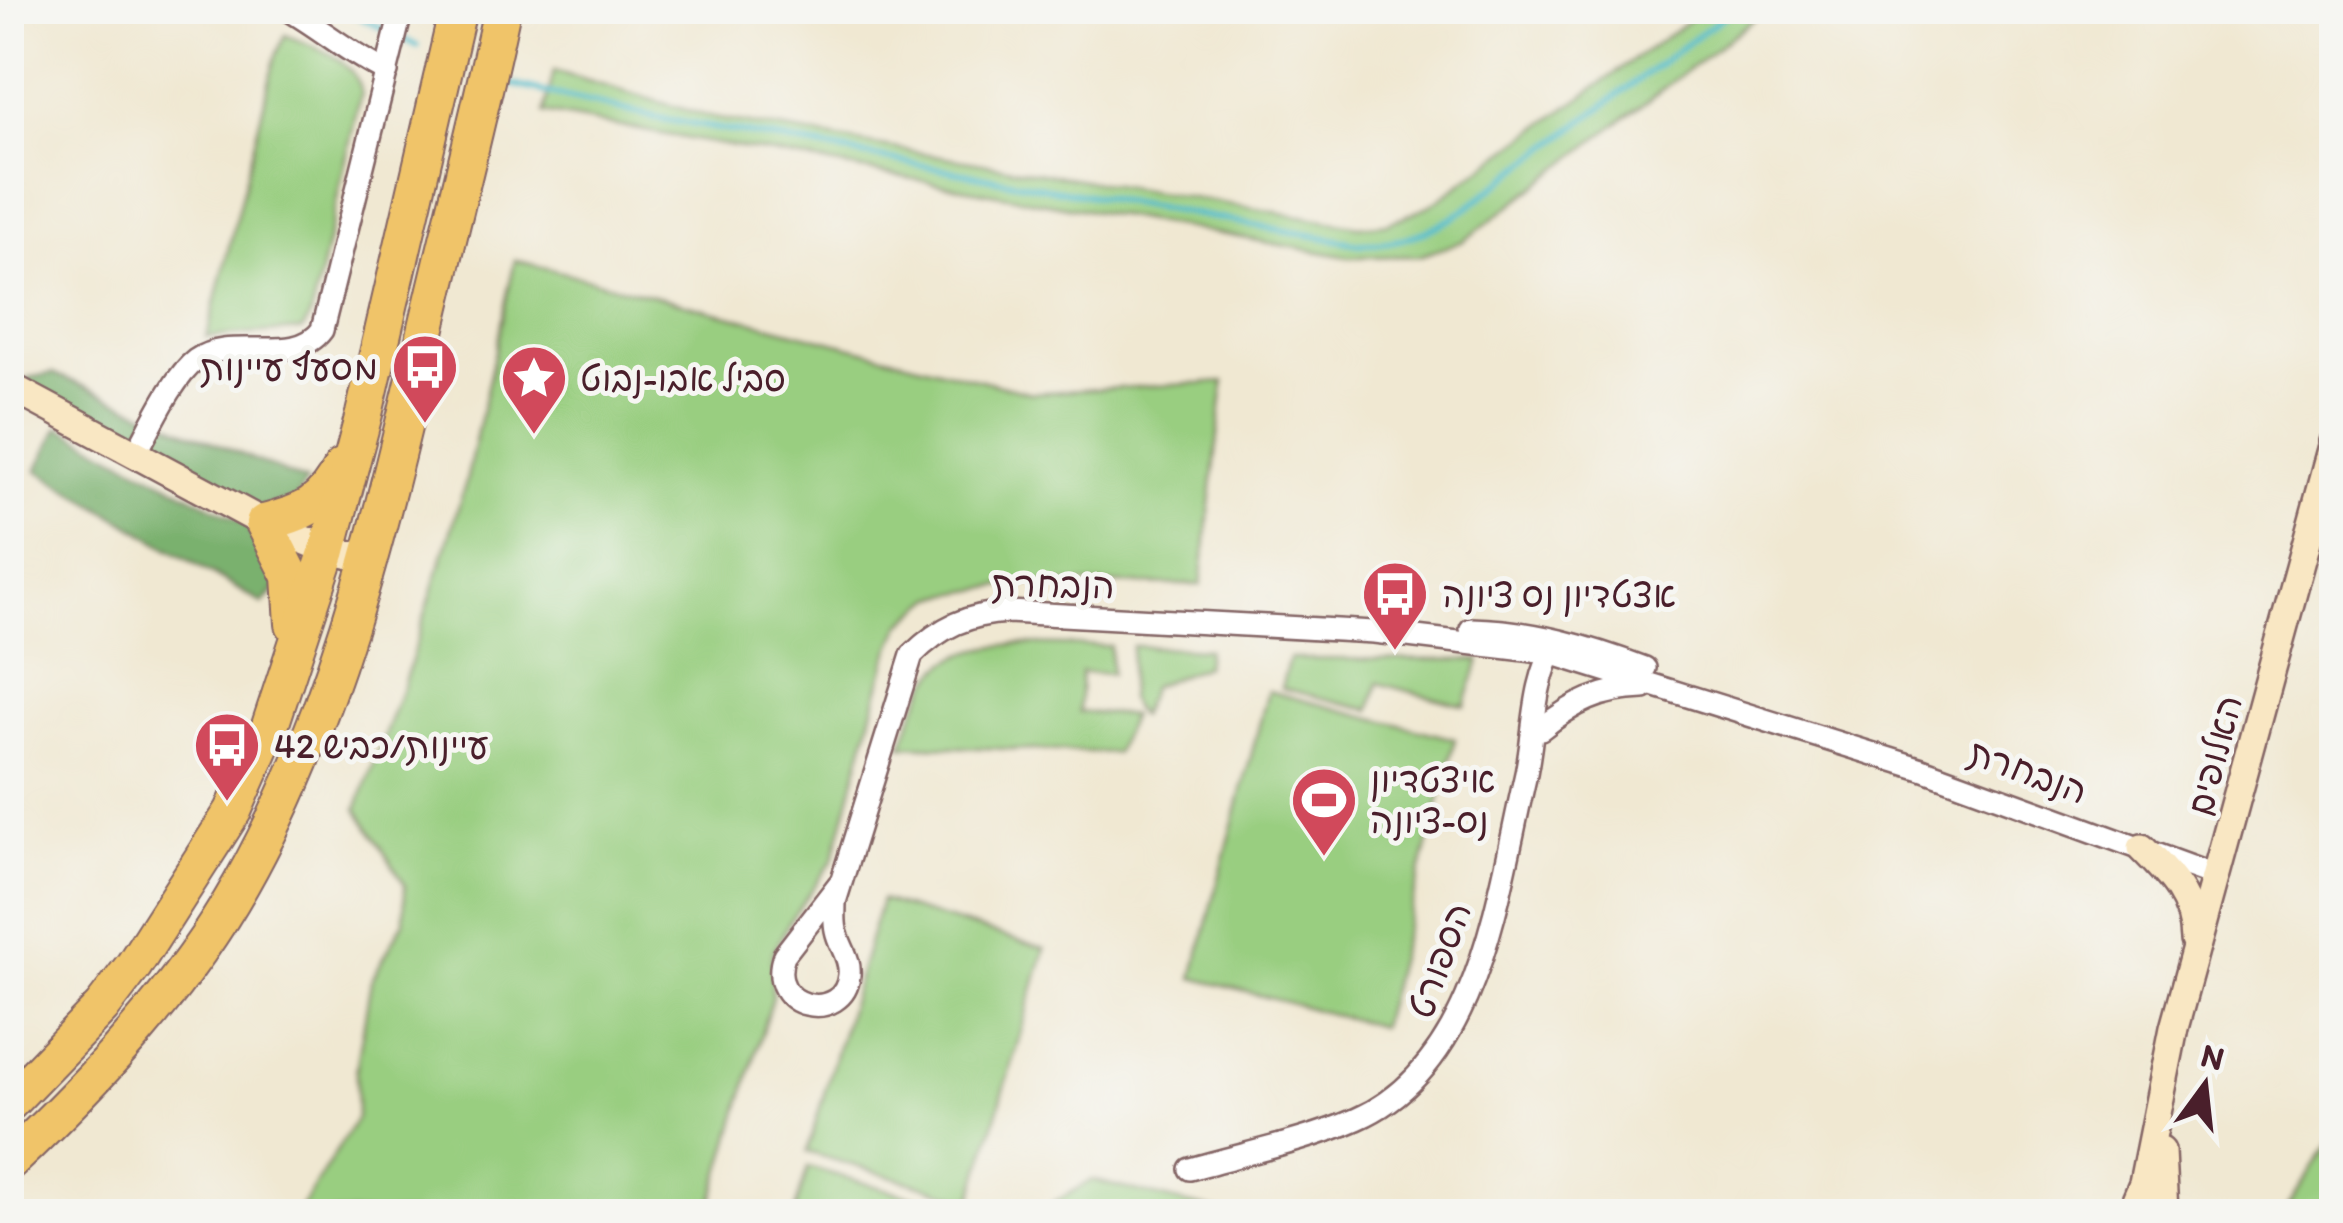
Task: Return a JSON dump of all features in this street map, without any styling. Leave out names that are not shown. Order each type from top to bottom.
[{"type":"highway","points":[[9,1103],[102,1007],[194,875],[233,811],[268,729],[328,550],[364,414],[458,9]]},
{"type":"highway","points":[[9,1162],[149,1018],[238,889],[274,823],[310,740],[370,559],[502,9]]},
{"type":"highway","points":[[292,658],[295,593],[264,524],[303,513],[318,502],[343,467],[364,414]]},
{"type":"street","points":[[287,9],[358,58],[387,72]]},
{"type":"street","points":[[135,455],[194,361],[217,351],[304,344],[322,330],[401,17]]},
{"type":"street","points":[[9,386],[264,524],[328,550],[370,559]]},
{"type":"street","name":"האלופים","points":[[2130,1214],[2144,1184],[2194,953],[2334,442]]},
{"type":"street","name":"הנבחרת","points":[[842,949],[835,915],[839,884],[912,656],[942,629],[962,619],[1008,612],[1374,632],[1557,650],[1659,673],[1743,714]]},
{"type":"street","name":"הנבחרת","points":[[1374,632],[1498,630],[1660,688],[1922,769],[2218,877]]},
{"type":"street","points":[[1504,645],[1522,660],[1540,694]]},
{"type":"street","name":"הספורט","points":[[1190,1168],[1354,1121],[1400,1094],[1432,1061],[1460,1012],[1486,943],[1540,694],[1557,650]]},
{"type":"street","name":"הספורט","points":[[1530,756],[1556,689],[1557,650]]},
{"type":"street","points":[[1541,729],[1588,697],[1619,689],[1660,688]]},
{"type":"street","points":[[2143,848],[2178,884],[2194,924],[2194,953]]},
{"type":"street","name":"הנבחרת","points":[[791,945],[839,884]]},
{"type":"street","points":[[811,936],[833,941],[842,949],[848,958],[849,981],[836,999],[815,1006],[793,999],[780,979],[780,966],[791,945],[811,936]]},
{"type":"street","name":"האלופים","points":[[2163,1087],[2164,1214]]},
{"type":"green space","points":[[1705,9],[1767,9],[1464,241],[1419,256],[1348,257],[544,113],[554,71],[714,118],[1359,226],[1389,223],[1431,205]]},
{"type":"green space","points":[[285,35],[341,61],[361,92],[311,314],[303,330],[207,337],[275,58]]},
{"type":"green space","points":[[515,260],[1031,393],[1224,382],[1201,585],[1020,583],[935,597],[902,624],[887,659],[833,860],[772,954],[772,997],[709,1214],[297,1214],[357,1118],[356,1071],[371,981],[404,921],[405,885],[357,809],[403,686],[466,482]]},
{"type":"green space","points":[[53,373],[306,482],[296,499],[259,508],[27,386],[29,378]]},
{"type":"green space","points":[[59,427],[246,524],[279,585],[263,604],[37,470]]},
{"type":"green space","points":[[1017,644],[1110,646],[1111,674],[1081,672],[1079,712],[1131,715],[1115,753],[902,745],[928,683],[939,670],[968,652]]},
{"type":"green space","points":[[1132,646],[1207,649],[1205,666],[1152,686],[1139,716],[1128,699]]},
{"type":"green space","points":[[1289,659],[1480,660],[1465,706],[1378,683],[1371,710],[1281,688]]},
{"type":"green space","name":"איצטדיון נס-ציונה","points":[[1268,691],[1455,739],[1380,1027],[1193,978]]},
{"type":"green space","points":[[881,900],[1045,949],[972,1200],[807,1152]]},
{"type":"green space","points":[[2334,1133],[2334,1214],[2283,1214]]},
{"type":"green space","points":[[808,1167],[967,1212],[967,1214],[794,1214]]},
{"type":"green space","points":[[1092,1180],[1227,1214],[1035,1214]]},
{"type":"waterway","points":[[343,9],[417,46]]},
{"type":"waterway","points":[[501,82],[663,119],[1373,244],[1408,237],[1453,218],[1733,9]]},
{"type":"place","name":"מסעף עיינות","points":[[425,426]]},
{"type":"place","name":"סביל אבו-נבוט","points":[[534,437]]},
{"type":"place","name":"אצטדיון נס ציונה","points":[[1395,653]]},
{"type":"place","name":"עיינות/כביש 42","points":[[227,804]]},
{"type":"place","name":"איצטדיון נס-ציונה","points":[[1324,859]]}]
